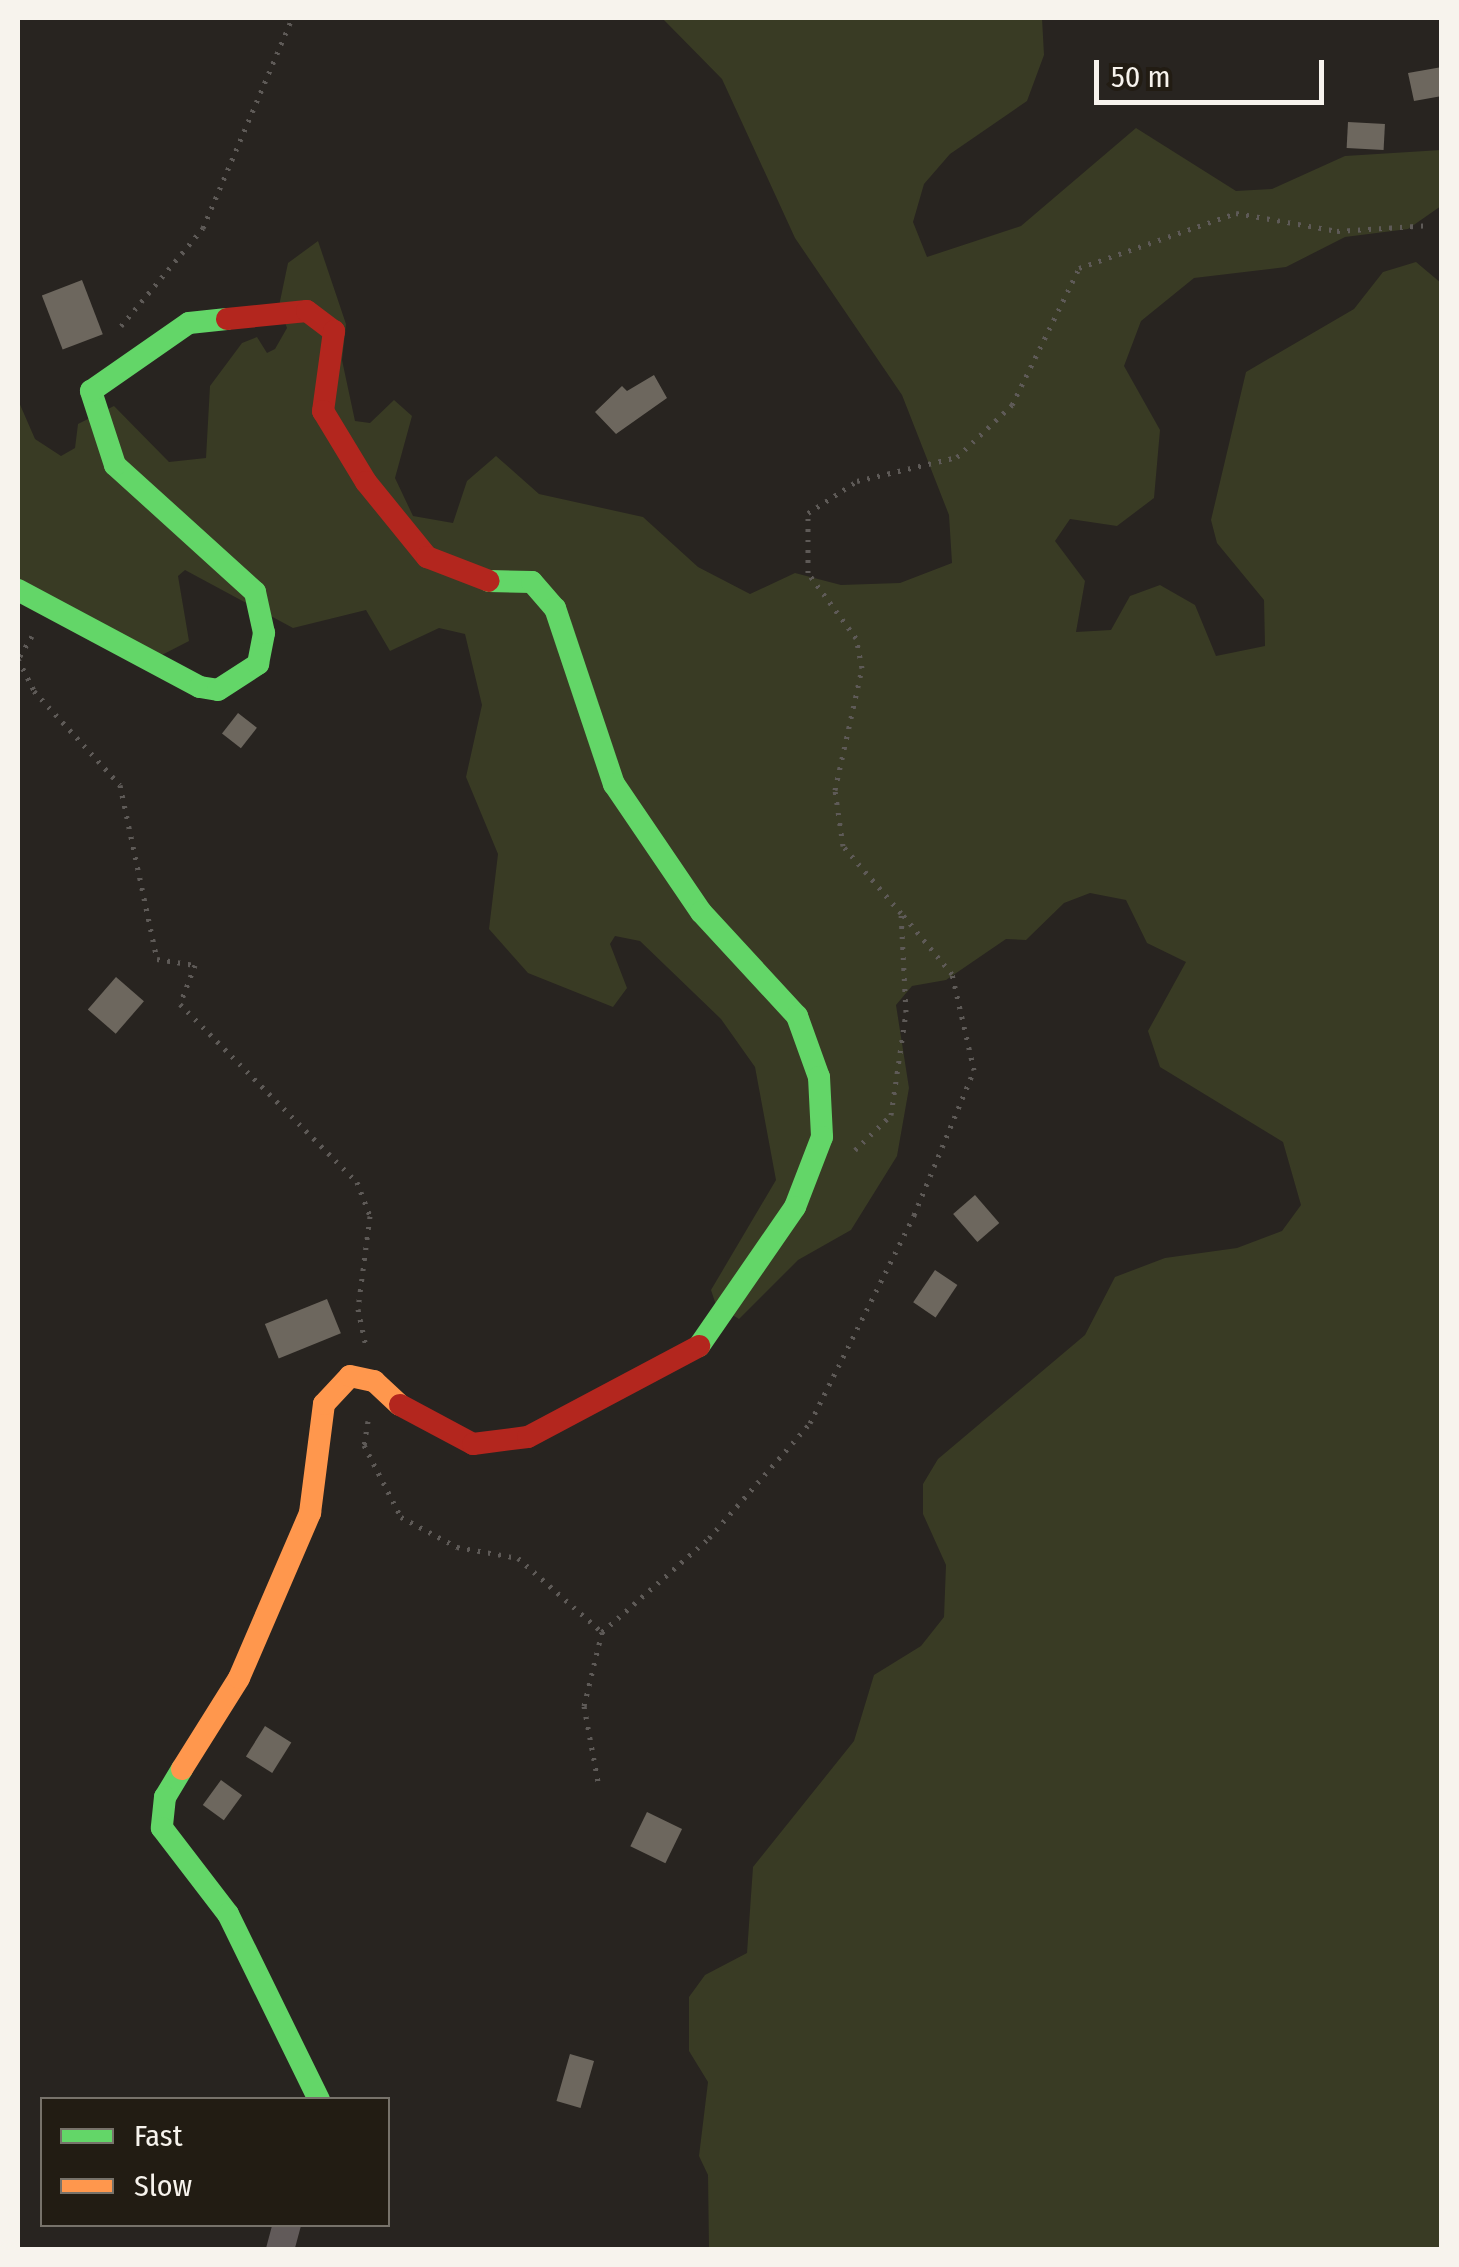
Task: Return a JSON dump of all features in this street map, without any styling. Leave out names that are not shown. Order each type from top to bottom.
[{"type":"street","points":[[18,590],[200,687],[218,690],[258,664],[264,633],[255,592],[115,465],[91,391],[189,323],[307,311],[334,331],[323,411],[366,482],[427,557],[472,580],[532,582],[554,608],[614,784],[701,912],[797,1016],[819,1077],[822,1137],[795,1207],[691,1358],[528,1437],[473,1444],[412,1415],[374,1382],[350,1376],[324,1404],[310,1513],[238,1678],[165,1797],[162,1828],[228,1914],[317,2097]]},
{"type":"path","points":[[113,337],[203,228],[292,18]]},
{"type":"path","points":[[598,1787],[584,1706],[602,1632],[709,1538],[810,1423],[914,1215],[974,1070],[952,974],[843,846],[835,790],[862,668],[856,638],[808,573],[808,513],[857,481],[957,456],[1012,405],[1078,268],[1236,213],[1337,231],[1431,225]]},
{"type":"path","points":[[74,617],[52,620],[18,659],[34,691],[120,785],[157,958],[194,965],[180,1004],[357,1182],[370,1216],[358,1309],[374,1382],[364,1445],[402,1517],[456,1546],[518,1558],[602,1632]]},
{"type":"path","points":[[850,1154],[892,1115],[906,1012],[901,913]]},
{"type":"green space","points":[[662,18],[1042,18],[1044,55],[1027,101],[950,154],[924,184],[913,222],[927,257],[1021,226],[1136,128],[1236,191],[1272,189],[1345,156],[1441,150],[1441,206],[1408,229],[1345,237],[1286,267],[1194,278],[1141,321],[1124,366],[1160,430],[1154,498],[1117,526],[1070,519],[1055,541],[1085,581],[1076,632],[1111,630],[1130,596],[1160,585],[1195,605],[1216,656],[1265,646],[1264,600],[1217,543],[1211,520],[1246,372],[1354,309],[1383,272],[1416,262],[1441,283],[1441,2249],[709,2249],[708,2175],[699,2156],[708,2082],[689,2051],[689,1997],[705,1975],[747,1953],[753,1867],[854,1741],[874,1675],[921,1646],[944,1617],[946,1565],[923,1514],[923,1484],[938,1459],[1085,1335],[1115,1277],[1165,1258],[1237,1248],[1282,1231],[1301,1205],[1283,1142],[1160,1067],[1148,1031],[1186,962],[1147,943],[1126,900],[1090,893],[1064,903],[1026,940],[1006,939],[946,980],[912,986],[896,1005],[909,1088],[897,1156],[851,1230],[798,1260],[739,1319],[716,1305],[711,1290],[776,1180],[755,1067],[721,1019],[640,941],[615,936],[610,944],[627,988],[613,1007],[528,973],[489,929],[498,854],[466,777],[482,705],[465,634],[439,628],[390,651],[366,610],[293,628],[185,570],[178,576],[189,641],[156,658],[18,601],[18,400],[35,439],[61,456],[75,448],[78,424],[114,406],[169,462],[206,458],[210,386],[242,343],[257,337],[267,353],[275,349],[287,328],[279,306],[288,263],[318,241],[346,324],[342,360],[355,421],[370,423],[394,400],[412,416],[395,478],[413,516],[453,523],[467,481],[496,456],[539,494],[643,517],[698,567],[750,594],[795,573],[841,585],[900,583],[952,563],[949,515],[902,395],[795,238],[722,79]]},
{"type":"building","points":[[1442,67],[1442,96],[1414,101],[1408,73]]},
{"type":"building","points":[[1348,122],[1385,124],[1384,150],[1347,148]]},
{"type":"building","points":[[82,280],[103,334],[63,350],[42,295]]},
{"type":"building","points":[[654,375],[667,398],[616,434],[595,412],[622,386],[627,391]]},
{"type":"building","points":[[238,713],[257,728],[241,748],[222,733]]},
{"type":"building","points":[[116,977],[144,1001],[116,1034],[88,1009]]},
{"type":"building","points":[[975,1195],[999,1223],[977,1242],[953,1214]]},
{"type":"building","points":[[935,1270],[957,1285],[936,1317],[913,1302]]},
{"type":"building","points":[[327,1299],[341,1333],[279,1358],[265,1324]]},
{"type":"building","points":[[265,1726],[291,1742],[272,1773],[246,1757]]},
{"type":"building","points":[[221,1780],[242,1795],[224,1820],[203,1805]]},
{"type":"building","points":[[647,1812],[682,1829],[665,1863],[630,1846]]},
{"type":"building","points":[[570,2054],[594,2061],[581,2108],[556,2101]]},
{"type":"traffic: fast","points":[[18,590],[200,687],[218,690],[258,664],[264,633],[255,592],[115,465],[91,391],[189,323],[227,319]]},
{"type":"traffic: fast","points":[[489,581],[532,582],[555,608],[614,784],[701,912],[797,1016],[819,1077],[822,1137],[795,1207],[699,1346]]},
{"type":"traffic: fast","points":[[182,1769],[165,1797],[162,1828],[228,1914],[318,2097]]},
{"type":"traffic: slow","points":[[182,1769],[239,1678],[310,1513],[324,1404],[350,1376],[374,1381],[400,1405]]},
{"type":"traffic: jam","points":[[227,319],[307,311],[334,331],[323,411],[366,482],[427,557],[489,581]]},
{"type":"traffic: jam","points":[[400,1405],[473,1444],[528,1437],[699,1346]]}]
